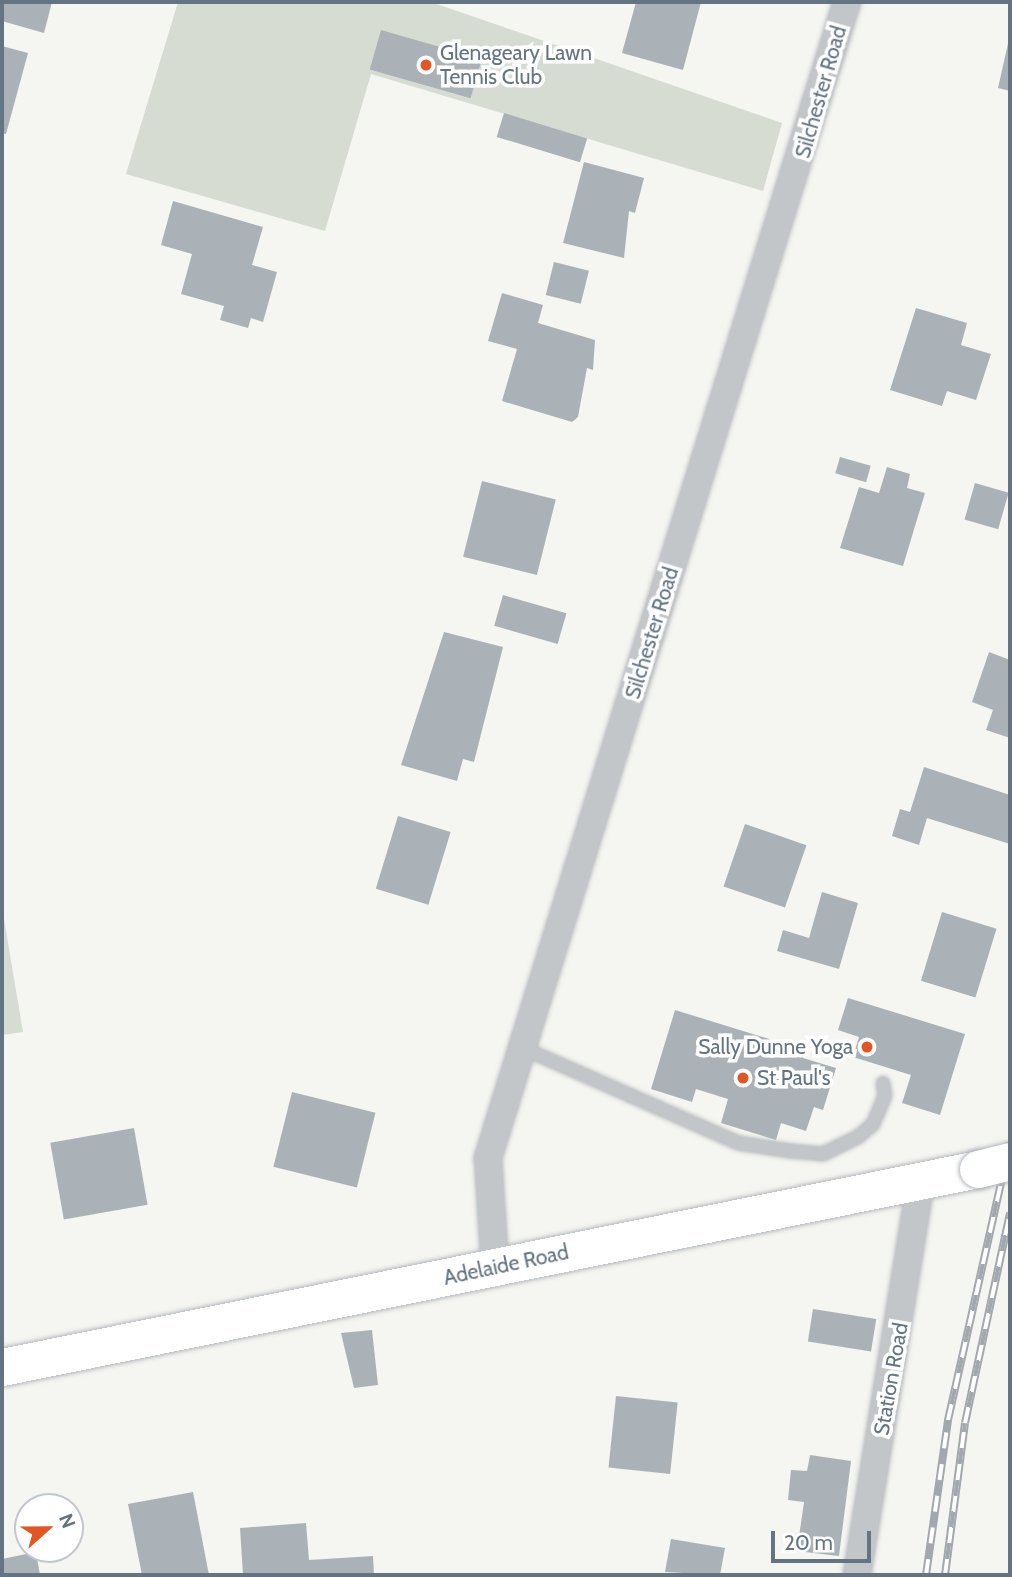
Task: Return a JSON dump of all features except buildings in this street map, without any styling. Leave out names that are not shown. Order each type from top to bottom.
[{"type":"street","name":"Silchester Road","points":[[495,1268],[488,1158],[525,1049],[847,2]]},
{"type":"street","name":"Adelaide Road","points":[[2,1367],[994,1165]]},
{"type":"street","name":"Station Road","points":[[857,1575],[921,1182]]},
{"type":"lane","points":[[525,1049],[738,1143],[790,1151],[823,1154],[858,1137],[873,1124],[886,1096],[883,1083]]},
{"type":"shaded area","points":[[178,2],[431,2],[782,123],[763,191],[371,74],[325,231],[126,174]]},
{"type":"shaded area","points":[[2,907],[23,1032],[2,1035]]},
{"type":"railway","points":[[926,1575],[948,1420],[1010,1143]]},
{"type":"railway","points":[[945,1575],[965,1423],[1010,1213]]},
{"type":"place","name":"Glenageary Lawn Tennis Club","points":[[426,65]]},
{"type":"place","name":"Sally Dunne Yoga","points":[[867,1047]]},
{"type":"place","name":"St Paul's","points":[[743,1078]]}]
